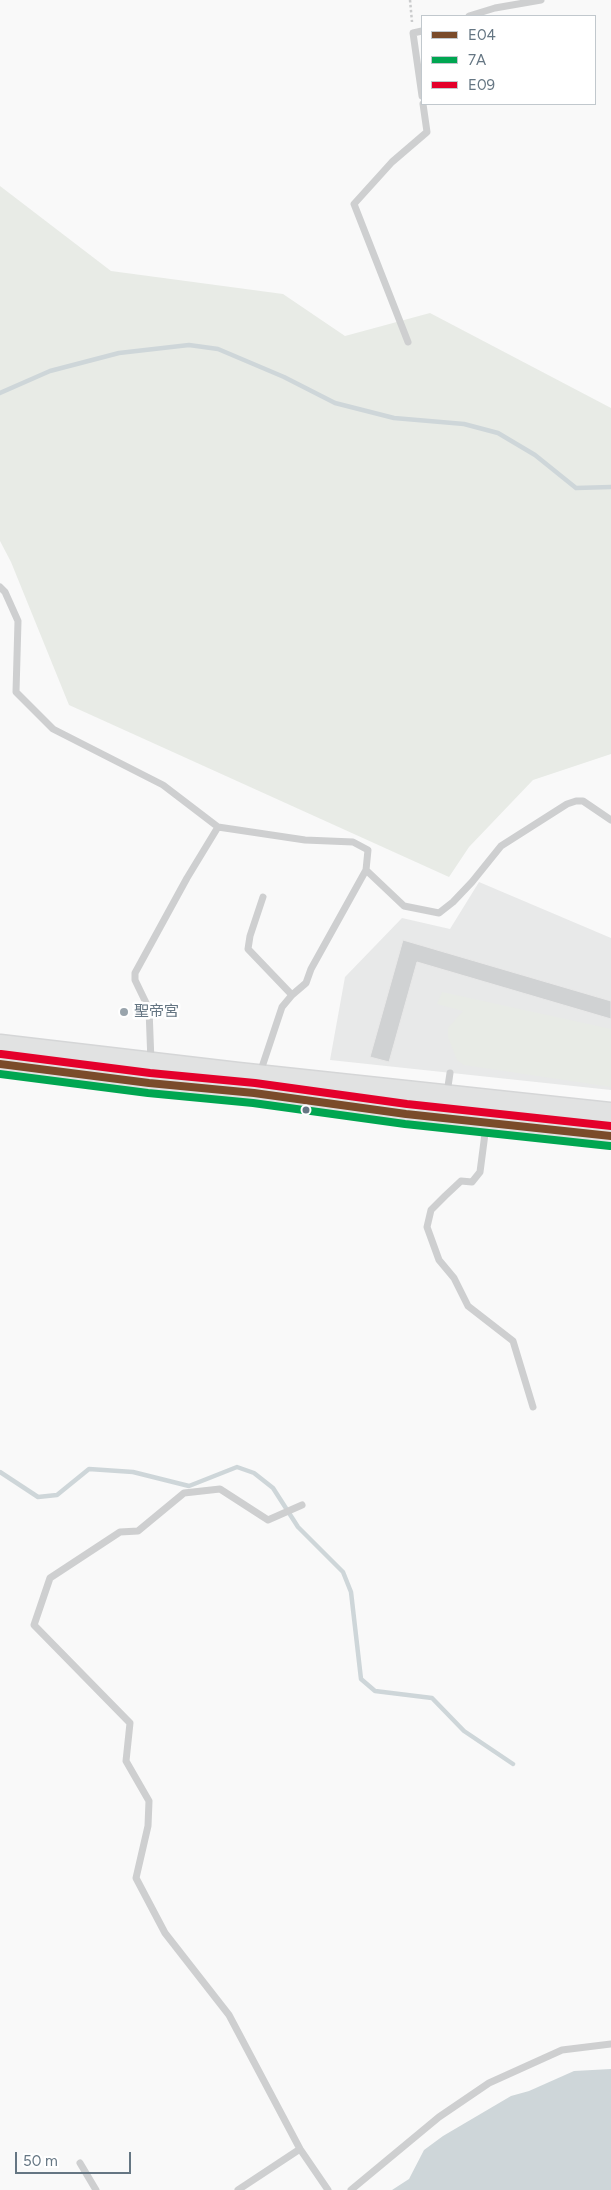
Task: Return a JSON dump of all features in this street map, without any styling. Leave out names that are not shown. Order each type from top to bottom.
[{"type":"main road","points":[[0,1046],[150,1073]]},
{"type":"main road","points":[[0,1064],[150,1073],[256,1084],[447,1096],[611,1114]]},
{"type":"main road","points":[[256,1084],[444,1118],[611,1136]]},
{"type":"lane","points":[[472,15],[495,8],[541,0]]},
{"type":"lane","points":[[421,31],[413,34],[421,89]]},
{"type":"lane","points":[[408,342],[354,204],[392,162],[427,132],[423,105]]},
{"type":"lane","points":[[0,587],[5,592],[18,621],[16,692],[53,728],[163,785],[218,827],[304,840],[353,842],[368,850],[366,870],[311,969],[306,982],[292,994],[282,1007],[256,1084]]},
{"type":"lane","points":[[366,870],[404,906],[439,913],[453,902],[472,882],[500,846],[567,804],[583,801],[611,820]]},
{"type":"lane","points":[[150,1073],[149,1009],[135,980],[135,973],[187,878],[218,827]]},
{"type":"lane","points":[[263,898],[250,936],[248,949],[292,994]]},
{"type":"lane","points":[[444,1118],[450,1073]]},
{"type":"lane","points":[[486,1123],[480,1172],[472,1182],[461,1181],[431,1210],[427,1227],[439,1260],[454,1278],[468,1306],[513,1341],[534,1407]]},
{"type":"lane","points":[[302,1505],[268,1520],[220,1490],[184,1493],[138,1531],[120,1532],[50,1578],[34,1625],[130,1723],[126,1761],[149,1801],[148,1826],[136,1878],[165,1933],[229,2015],[300,2149],[328,2190]]},
{"type":"lane","points":[[351,2190],[439,2117],[489,2083],[562,2050],[611,2044]]},
{"type":"lane","points":[[238,2190],[300,2149]]},
{"type":"lane","points":[[80,2163],[96,2190]]},
{"type":"path","points":[[410,0],[413,34]]},
{"type":"shaded area","points":[[0,186],[111,271],[283,294],[345,336],[430,313],[611,408],[611,754],[533,780],[469,847],[449,877],[69,705],[11,562],[0,541]]},
{"type":"shaded area","points":[[479,882],[611,938],[611,1090],[330,1060],[345,977],[402,918],[450,929]]},
{"type":"shaded area","points":[[442,992],[611,1029],[611,1087],[464,1065],[457,1060],[448,1037],[448,1028],[463,1011],[437,1004]]},
{"type":"shaded area","points":[[611,2069],[611,2190],[392,2190],[409,2179],[424,2150],[443,2136],[511,2096],[529,2091],[574,2071]]},
{"type":"building","points":[[403,940],[611,1001],[611,1019],[417,962],[389,1062],[370,1057]]},
{"type":"waterway","points":[[0,393],[50,371],[119,353],[189,345],[218,349],[284,377],[335,403],[394,418],[464,424],[498,433],[535,455],[576,488],[611,487]]},
{"type":"waterway","points":[[0,1472],[38,1497],[57,1495],[89,1469],[133,1472],[189,1486],[237,1467],[254,1473],[273,1488],[298,1527],[343,1572],[351,1592],[361,1679],[375,1691],[432,1698],[464,1731],[513,1764]]},
{"type":"transit line","name":"E09","points":[[1,1054],[150,1073],[255,1083],[407,1104],[611,1126]]},
{"type":"transit line","name":"E04","points":[[0,1064],[149,1083],[254,1093],[406,1114],[611,1136]]},
{"type":"transit line","name":"7A","points":[[0,1074],[148,1093],[253,1103],[405,1124],[610,1146]]},
{"type":"place","name":"聖帝宮","points":[[124,1012]]}]
